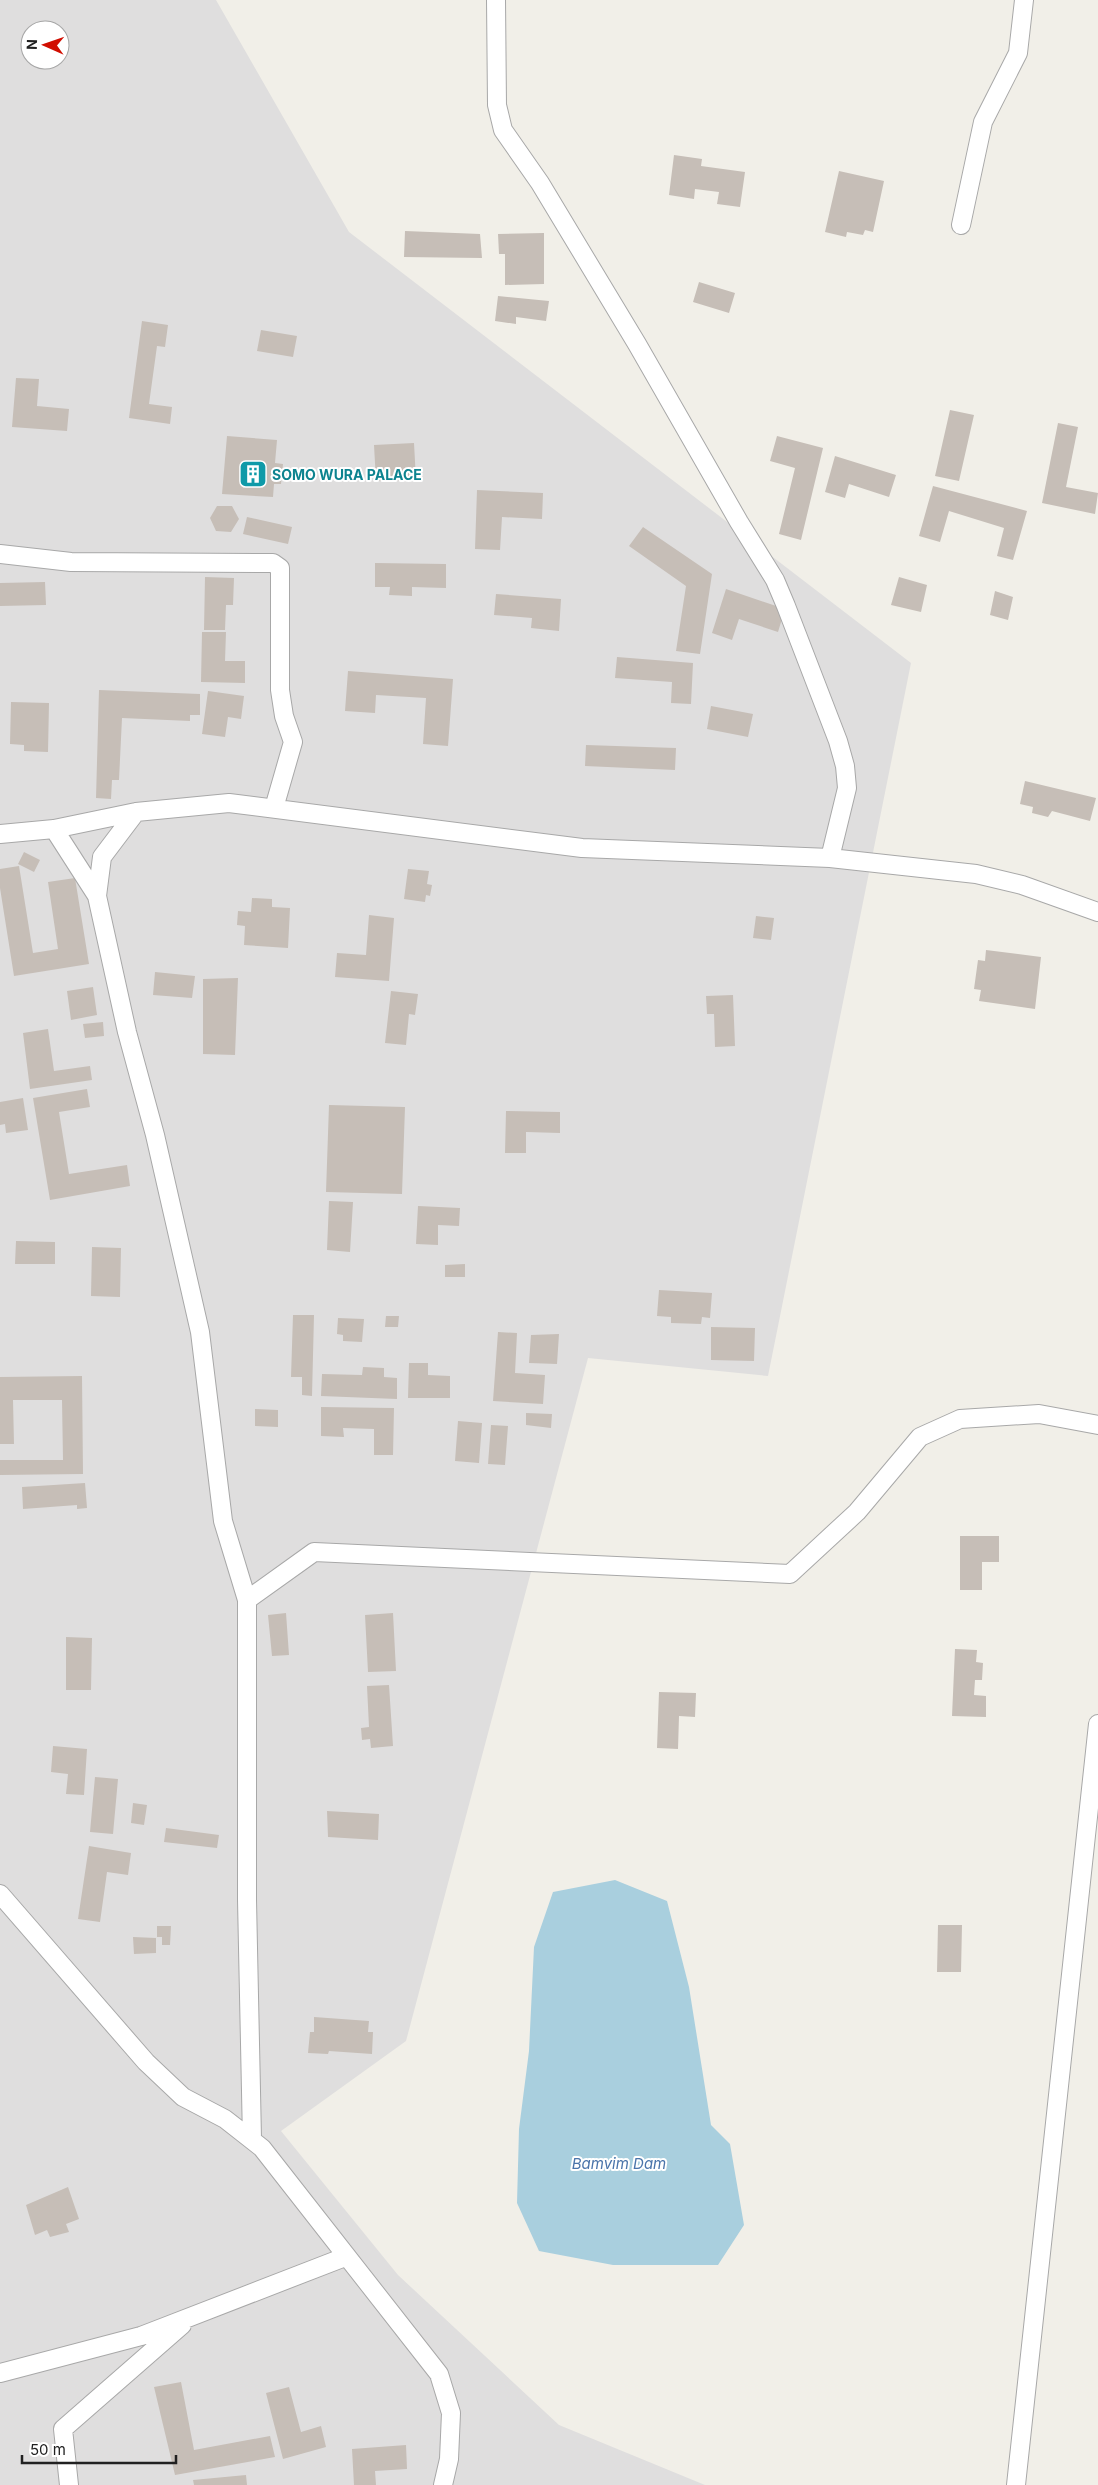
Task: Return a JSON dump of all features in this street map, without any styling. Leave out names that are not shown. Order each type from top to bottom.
[{"type":"street","points":[[496,0],[497,105],[504,130],[540,184],[637,344],[739,522],[775,580],[786,606],[838,741],[845,766],[847,788],[830,858]]},
{"type":"street","points":[[962,224],[983,122],[1018,53],[1024,0]]},
{"type":"street","points":[[0,554],[71,562],[273,563],[280,568],[280,690],[284,716],[293,742],[274,808]]},
{"type":"street","points":[[0,834],[54,829],[136,812],[228,803],[582,848],[830,858],[976,874],[1022,885],[1098,912]]},
{"type":"street","points":[[136,812],[102,857],[97,896],[127,1032],[155,1135],[200,1332],[222,1521],[247,1600],[247,1900],[252,2139]]},
{"type":"street","points":[[54,829],[97,896]]},
{"type":"street","points":[[247,1600],[314,1552],[790,1574],[857,1512],[920,1437],[960,1419],[1039,1414],[1098,1425]]},
{"type":"street","points":[[1016,2485],[1098,1724]]},
{"type":"street","points":[[0,1894],[146,2062],[183,2097],[225,2119],[252,2139],[439,2374],[451,2413],[449,2459],[443,2485]]},
{"type":"street","points":[[0,2373],[141,2336],[346,2257]]},
{"type":"street","points":[[68,2485],[63,2429],[192,2317]]},
{"type":"shaded area","points":[[0,0],[216,0],[349,232],[911,663],[768,1376],[588,1358],[406,2041],[281,2131],[398,2275],[559,2425],[705,2485],[0,2485]]},
{"type":"water","name":"Bamvim Dam","points":[[615,1880],[667,1901],[689,1987],[711,2125],[730,2144],[744,2225],[718,2265],[613,2265],[539,2251],[517,2203],[519,2129],[529,2051],[534,1947],[553,1892]]},
{"type":"building","points":[[674,155],[702,159],[701,166],[745,172],[740,207],[717,204],[719,192],[695,189],[694,199],[669,195]]},
{"type":"building","points":[[839,171],[884,181],[873,232],[865,230],[863,235],[847,232],[846,237],[825,232]]},
{"type":"building","points":[[405,231],[480,234],[482,258],[404,257]]},
{"type":"building","points":[[544,233],[544,284],[505,285],[505,254],[499,254],[498,234]]},
{"type":"building","points":[[699,282],[735,293],[729,313],[693,302]]},
{"type":"building","points":[[498,296],[549,301],[546,321],[516,317],[516,324],[495,321]]},
{"type":"building","points":[[142,321],[168,325],[165,347],[157,346],[149,404],[172,407],[170,424],[129,418]]},
{"type":"building","points":[[261,330],[297,336],[293,357],[257,351]]},
{"type":"building","points":[[16,378],[39,379],[37,406],[69,409],[67,431],[12,427]]},
{"type":"building","points":[[950,410],[974,415],[959,481],[935,476]]},
{"type":"building","points":[[1058,423],[1078,427],[1066,487],[1098,493],[1095,514],[1042,503]]},
{"type":"building","name":"SOMO WURA PALACE","points":[[227,436],[277,440],[275,463],[283,464],[281,484],[274,484],[273,497],[222,494]]},
{"type":"building","points":[[777,436],[823,448],[801,540],[779,534],[795,468],[770,461]]},
{"type":"building","points":[[414,443],[416,480],[376,481],[374,445]]},
{"type":"building","points":[[835,456],[896,475],[889,497],[849,484],[845,498],[825,492]]},
{"type":"building","points":[[933,486],[1027,511],[1013,560],[997,556],[1004,528],[949,511],[940,542],[919,536]]},
{"type":"building","points":[[477,490],[543,493],[542,519],[502,517],[500,550],[475,549]]},
{"type":"building","points":[[217,506],[232,506],[239,519],[231,532],[216,531],[210,518]]},
{"type":"building","points":[[247,517],[292,527],[288,544],[243,534]]},
{"type":"building","points":[[643,527],[712,574],[700,654],[676,651],[686,586],[629,546]]},
{"type":"building","points":[[375,563],[446,564],[446,588],[412,587],[412,596],[389,595],[390,587],[375,587]]},
{"type":"building","points":[[205,577],[234,578],[233,605],[226,605],[225,630],[204,630]]},
{"type":"building","points":[[899,577],[927,585],[921,612],[891,605]]},
{"type":"building","points":[[45,582],[46,605],[0,606],[0,583]]},
{"type":"building","points":[[726,589],[785,609],[778,632],[739,619],[732,640],[712,633]]},
{"type":"building","points":[[995,591],[1013,597],[1008,620],[990,615]]},
{"type":"building","points":[[496,594],[561,599],[559,631],[531,628],[532,618],[494,615]]},
{"type":"building","points":[[202,632],[226,632],[225,661],[245,661],[245,683],[201,682]]},
{"type":"building","points":[[617,657],[693,663],[691,704],[671,703],[672,682],[615,678]]},
{"type":"building","points":[[348,671],[453,679],[448,746],[423,744],[426,698],[376,695],[375,713],[345,711]]},
{"type":"building","points":[[99,690],[200,694],[200,715],[190,715],[190,721],[122,718],[119,780],[112,780],[111,799],[96,798]]},
{"type":"building","points":[[208,691],[244,696],[241,719],[228,717],[225,737],[202,734]]},
{"type":"building","points":[[11,702],[49,703],[48,752],[24,751],[24,745],[10,744]]},
{"type":"building","points":[[711,706],[753,714],[748,737],[707,729]]},
{"type":"building","points":[[586,745],[676,748],[675,770],[585,766]]},
{"type":"building","points":[[1025,781],[1096,798],[1090,821],[1052,811],[1048,817],[1032,813],[1033,807],[1020,804]]},
{"type":"building","points":[[24,852],[40,860],[34,872],[18,864]]},
{"type":"building","points":[[19,866],[33,953],[58,949],[48,882],[75,878],[89,964],[14,976],[0,888],[0,869]]},
{"type":"building","points":[[408,869],[429,871],[427,884],[432,885],[430,896],[426,895],[425,902],[404,899]]},
{"type":"building","points":[[252,898],[272,899],[272,907],[290,908],[288,948],[244,945],[245,926],[237,925],[238,911],[251,912]]},
{"type":"building","points":[[369,915],[394,918],[389,981],[335,977],[337,953],[366,955]]},
{"type":"building","points":[[756,916],[774,918],[771,940],[753,938]]},
{"type":"building","points":[[986,950],[1041,957],[1035,1009],[979,1001],[981,990],[974,989],[978,960],[985,961]]},
{"type":"building","points":[[155,972],[195,976],[192,998],[153,995]]},
{"type":"building","points":[[238,978],[235,1055],[203,1054],[203,979]]},
{"type":"building","points":[[93,987],[97,1015],[71,1020],[67,991]]},
{"type":"building","points":[[391,991],[418,994],[415,1015],[409,1014],[406,1045],[385,1043]]},
{"type":"building","points":[[733,995],[735,1046],[715,1047],[714,1014],[707,1014],[706,996]]},
{"type":"building","points":[[103,1022],[104,1036],[85,1038],[83,1024]]},
{"type":"building","points":[[48,1029],[54,1071],[90,1066],[92,1080],[30,1089],[23,1033]]},
{"type":"building","points":[[87,1089],[90,1107],[59,1112],[69,1174],[127,1165],[130,1186],[50,1200],[33,1098]]},
{"type":"building","points":[[23,1098],[28,1130],[6,1133],[5,1124],[0,1125],[0,1102]]},
{"type":"building","points":[[329,1105],[405,1107],[402,1194],[326,1192]]},
{"type":"building","points":[[506,1111],[560,1112],[560,1133],[526,1132],[526,1153],[505,1153]]},
{"type":"building","points":[[329,1201],[353,1202],[350,1252],[327,1250]]},
{"type":"building","points":[[418,1206],[460,1208],[459,1226],[438,1225],[438,1245],[416,1244]]},
{"type":"building","points":[[16,1241],[55,1242],[55,1264],[15,1264]]},
{"type":"building","points":[[92,1247],[121,1248],[120,1297],[91,1296]]},
{"type":"building","points":[[465,1264],[465,1277],[445,1277],[445,1265]]},
{"type":"building","points":[[659,1290],[712,1293],[710,1318],[702,1317],[701,1324],[671,1323],[671,1317],[657,1316]]},
{"type":"building","points":[[293,1315],[314,1315],[312,1396],[302,1395],[302,1377],[291,1377]]},
{"type":"building","points":[[386,1316],[399,1316],[398,1327],[385,1327]]},
{"type":"building","points":[[338,1318],[364,1319],[362,1342],[343,1341],[343,1335],[337,1334]]},
{"type":"building","points":[[711,1327],[755,1328],[754,1361],[711,1360]]},
{"type":"building","points":[[498,1332],[517,1333],[515,1373],[545,1375],[543,1404],[493,1401]]},
{"type":"building","points":[[559,1334],[557,1364],[529,1363],[531,1335]]},
{"type":"building","points":[[409,1363],[428,1363],[428,1375],[450,1376],[450,1398],[408,1398]]},
{"type":"building","points":[[363,1367],[384,1368],[384,1377],[397,1378],[397,1399],[321,1396],[322,1374],[362,1375]]},
{"type":"building","points":[[82,1376],[83,1474],[0,1475],[0,1460],[63,1460],[62,1400],[13,1400],[14,1444],[0,1444],[0,1377]]},
{"type":"building","points":[[321,1407],[394,1408],[393,1455],[374,1455],[374,1429],[343,1428],[344,1437],[321,1436]]},
{"type":"building","points":[[255,1409],[278,1410],[278,1427],[255,1426]]},
{"type":"building","points":[[526,1413],[552,1414],[551,1428],[526,1425]]},
{"type":"building","points":[[458,1421],[482,1423],[479,1463],[455,1461]]},
{"type":"building","points":[[491,1425],[508,1426],[505,1465],[488,1464]]},
{"type":"building","points":[[85,1483],[87,1508],[77,1509],[77,1505],[23,1509],[22,1487]]},
{"type":"building","points":[[960,1536],[999,1536],[999,1562],[982,1562],[982,1590],[960,1590]]},
{"type":"building","points":[[286,1613],[289,1655],[272,1656],[268,1615]]},
{"type":"building","points":[[393,1613],[396,1671],[368,1672],[365,1615]]},
{"type":"building","points":[[66,1637],[92,1638],[91,1690],[66,1690]]},
{"type":"building","points":[[955,1649],[977,1650],[976,1662],[983,1663],[982,1680],[975,1680],[974,1695],[986,1696],[986,1717],[952,1716]]},
{"type":"building","points":[[389,1685],[393,1746],[371,1748],[370,1739],[362,1740],[361,1728],[369,1727],[367,1686]]},
{"type":"building","points":[[659,1692],[696,1693],[695,1717],[679,1716],[678,1749],[657,1748]]},
{"type":"building","points":[[53,1746],[87,1749],[84,1795],[66,1794],[68,1774],[51,1772]]},
{"type":"building","points":[[95,1777],[118,1779],[113,1834],[90,1832]]},
{"type":"building","points":[[133,1803],[147,1805],[144,1825],[131,1823]]},
{"type":"building","points":[[327,1811],[379,1814],[378,1840],[328,1837]]},
{"type":"building","points":[[166,1828],[219,1835],[217,1848],[164,1842]]},
{"type":"building","points":[[89,1846],[131,1853],[128,1875],[107,1872],[100,1922],[78,1919]]},
{"type":"building","points":[[938,1925],[962,1925],[961,1972],[937,1972]]},
{"type":"building","points":[[157,1926],[171,1926],[170,1945],[162,1945],[162,1937],[157,1937]]},
{"type":"building","points":[[133,1937],[156,1938],[156,1953],[134,1954]]},
{"type":"building","points":[[314,2017],[369,2021],[368,2032],[373,2032],[372,2054],[329,2051],[328,2054],[308,2053],[310,2032],[314,2032]]},
{"type":"building","points":[[68,2187],[79,2219],[66,2224],[69,2232],[50,2237],[47,2230],[35,2235],[26,2205]]},
{"type":"building","points":[[181,2382],[194,2450],[270,2436],[275,2457],[175,2475],[154,2387]]},
{"type":"building","points":[[289,2387],[301,2432],[321,2426],[326,2447],[283,2459],[266,2393]]},
{"type":"building","points":[[406,2445],[407,2469],[375,2471],[376,2485],[354,2485],[352,2449]]},
{"type":"building","points":[[246,2475],[247,2485],[194,2485],[193,2480]]},
{"type":"place","name":"SOMO WURA PALACE","points":[[253,474]]}]
